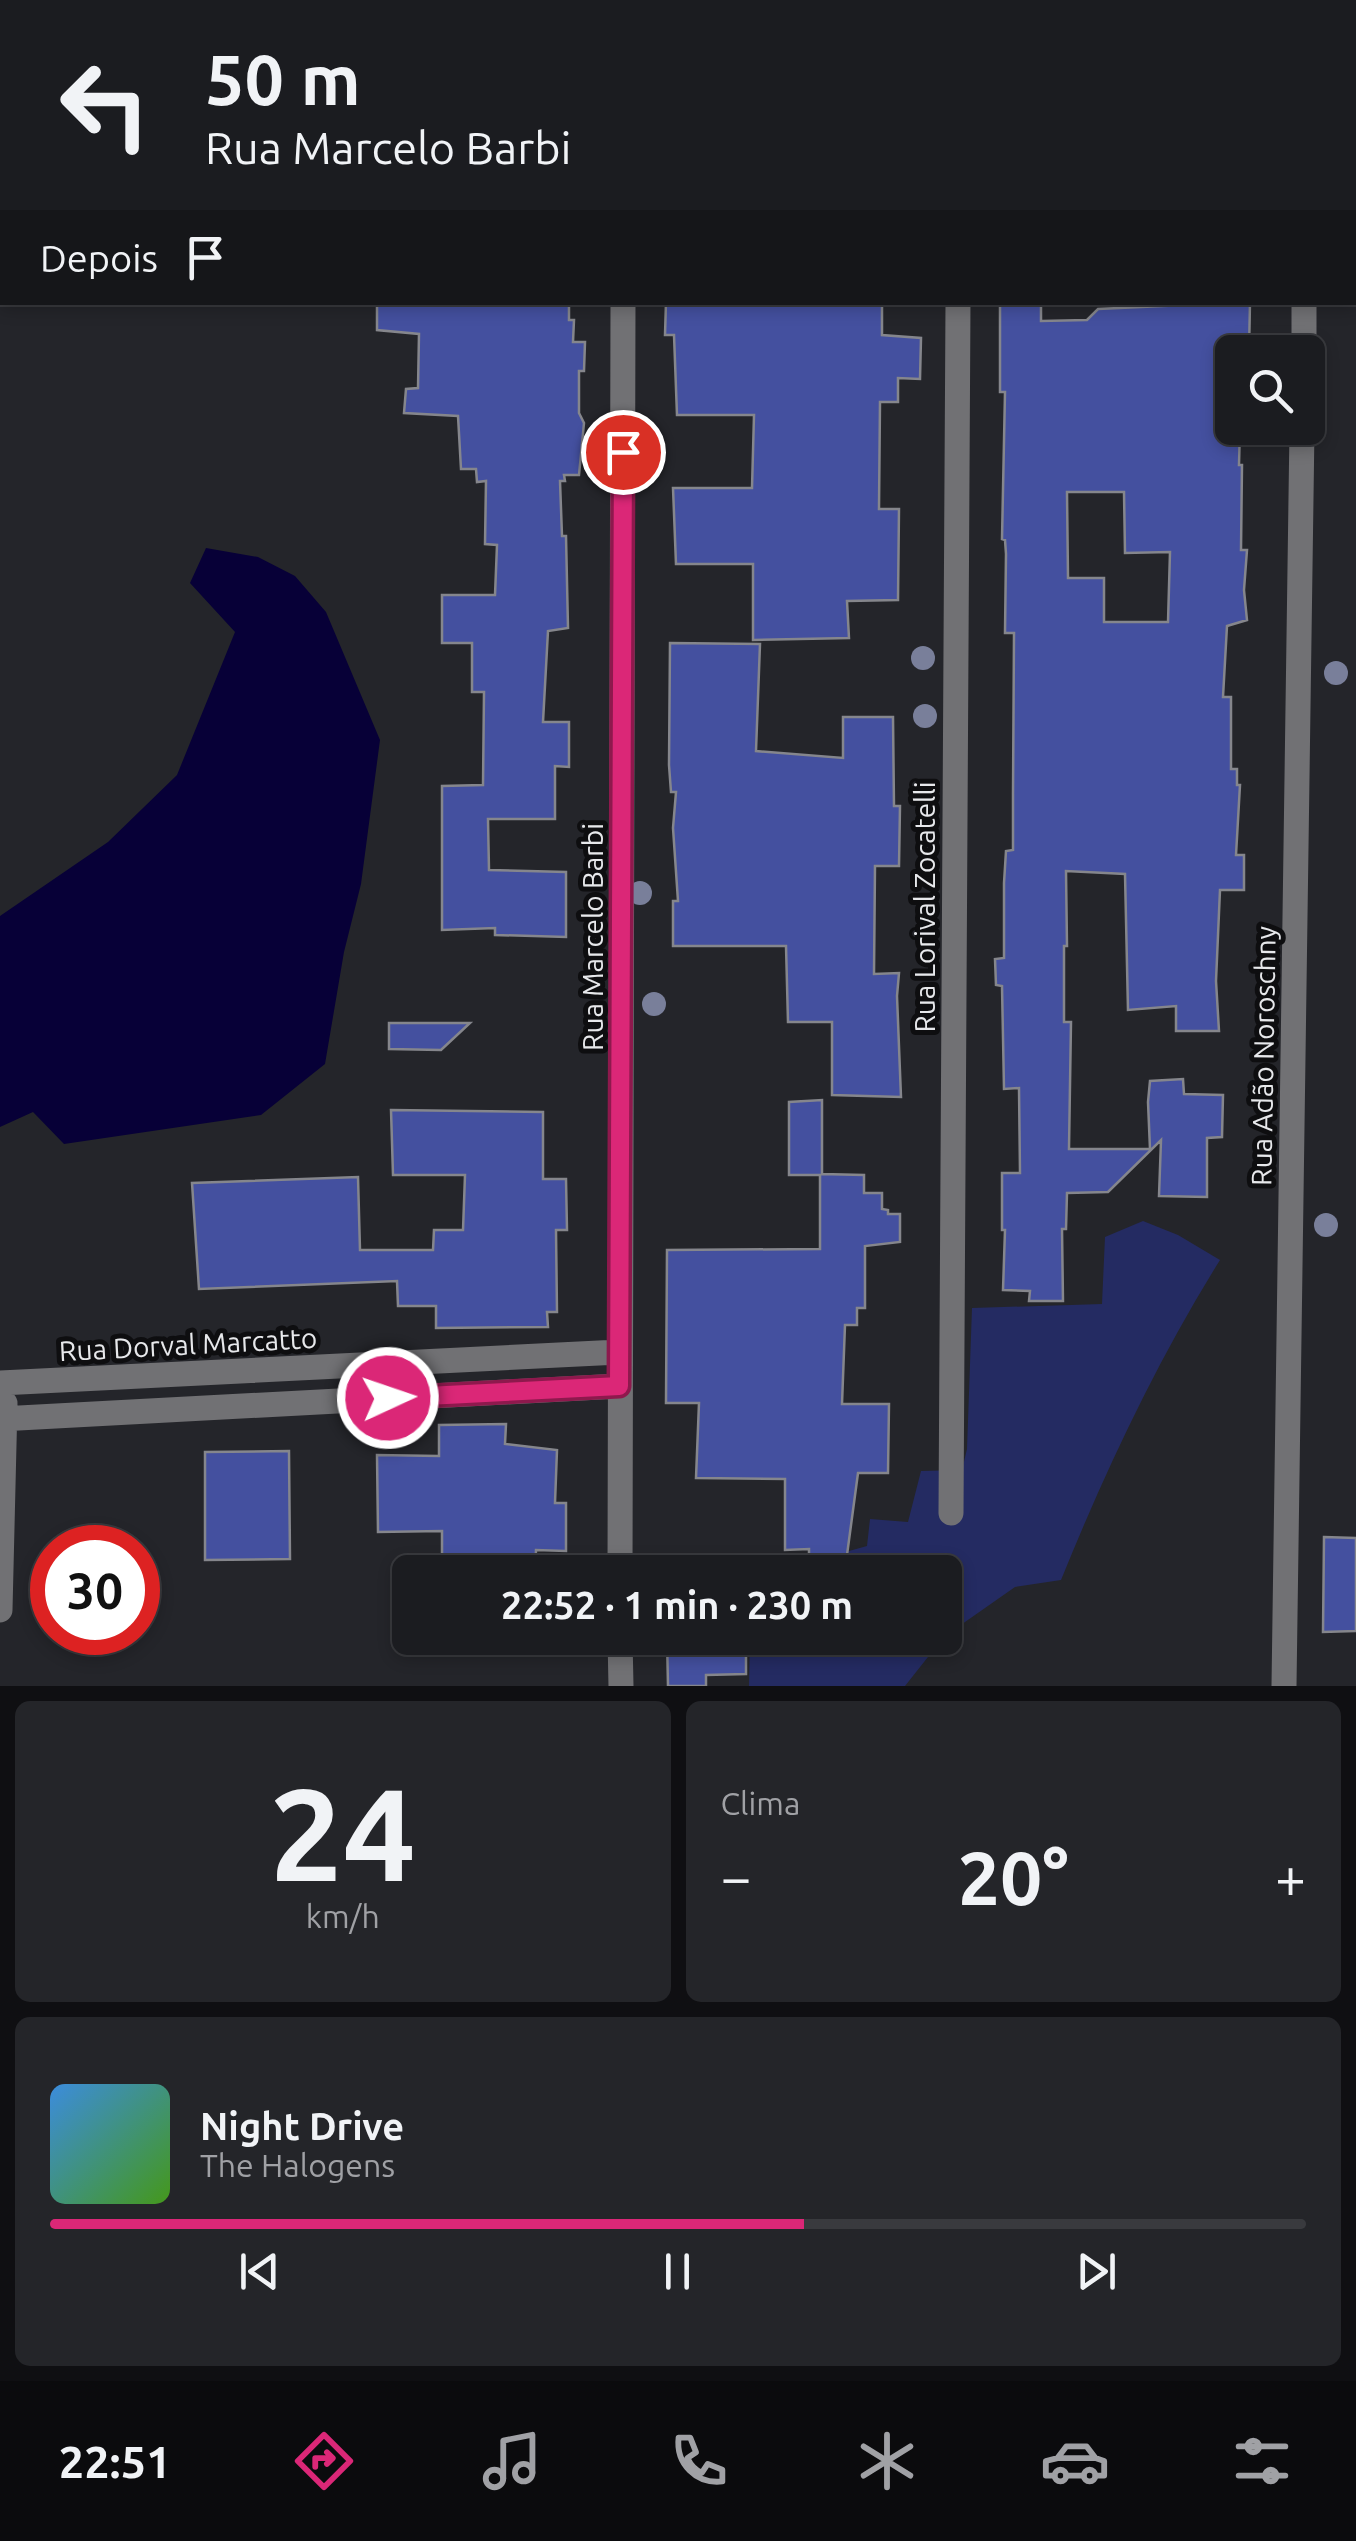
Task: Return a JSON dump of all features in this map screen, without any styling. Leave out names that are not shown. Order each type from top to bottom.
[{"type":"street","name":"Rua Marcelo Barbi","points":[[620,1555],[623,305]]},
{"type":"street","name":"Rua Lorival Zocatelli","points":[[951,1513],[958,305]]},
{"type":"street","points":[[1304,305],[1304,335]]},
{"type":"street","name":"Rua Adão Noroschny","points":[[1284,1686],[1302,445]]},
{"type":"street","name":"Rua Dorval Marcatto","points":[[2,1383],[619,1352]]},
{"type":"street","points":[[0,1610],[2,1383]]},
{"type":"street","points":[[2,1419],[619,1386]]},
{"type":"street","points":[[620,1655],[621,1686]]},
{"type":"shaded area","points":[[206,548],[258,557],[295,576],[326,612],[380,740],[361,884],[344,952],[325,1064],[261,1115],[64,1144],[33,1112],[0,1127],[0,916],[108,842],[177,775],[235,632],[190,583]]},
{"type":"shaded area","points":[[1143,1221],[1178,1235],[1220,1260],[1134,1416],[1061,1580],[1015,1587],[962,1624],[962,1555],[835,1555],[867,1546],[870,1519],[908,1522],[921,1471],[962,1470],[967,1449],[972,1308],[1102,1304],[1105,1237]]},
{"type":"shaded area","points":[[750,1655],[930,1655],[905,1686],[749,1686]]},
{"type":"building","points":[[377,305],[569,305],[569,320],[574,320],[573,342],[585,342],[584,371],[579,371],[579,413],[584,423],[579,475],[564,475],[565,481],[560,481],[562,536],[566,536],[568,628],[548,631],[543,722],[569,722],[569,767],[555,766],[555,819],[488,819],[489,870],[566,872],[566,937],[495,935],[495,928],[442,930],[442,786],[483,785],[484,692],[472,692],[472,643],[442,643],[442,595],[495,595],[497,545],[485,544],[486,481],[477,482],[476,469],[461,469],[458,416],[404,413],[406,389],[418,388],[419,334],[377,330]]},
{"type":"building","points":[[666,305],[882,305],[882,335],[921,338],[920,379],[898,378],[898,402],[880,402],[879,509],[899,509],[898,600],[847,601],[849,638],[753,640],[753,564],[676,564],[673,488],[752,488],[754,415],[677,415],[674,335],[665,335]]},
{"type":"building","points":[[1000,305],[1041,305],[1041,321],[1087,320],[1098,309],[1250,305],[1249,335],[1215,335],[1215,445],[1240,445],[1241,550],[1247,550],[1247,620],[1227,626],[1223,697],[1231,697],[1231,769],[1237,769],[1240,785],[1236,855],[1244,855],[1244,890],[1220,890],[1216,981],[1219,1031],[1176,1031],[1176,1006],[1128,1010],[1125,874],[1066,871],[1064,1022],[1071,1022],[1069,1149],[1150,1149],[1150,1081],[1183,1079],[1184,1094],[1223,1095],[1222,1137],[1207,1138],[1207,1197],[1159,1196],[1161,1140],[1108,1192],[1067,1193],[1066,1229],[1062,1229],[1063,1301],[1029,1301],[1030,1291],[1003,1290],[1002,1173],[1020,1173],[1019,1088],[1004,1089],[1002,986],[996,985],[995,959],[1004,958],[1006,851],[1013,850],[1014,633],[1005,633],[1006,554],[1002,539],[1005,392],[1000,392]],"holes":[[[1067,492],[1124,492],[1125,553],[1170,552],[1168,622],[1104,622],[1104,578],[1068,578]]]},
{"type":"building","points":[[670,643],[760,644],[756,751],[843,758],[843,717],[893,717],[894,806],[900,806],[899,866],[875,866],[874,974],[899,973],[901,1097],[832,1095],[832,1022],[788,1022],[786,946],[673,946],[673,901],[678,901],[673,828],[676,792],[671,792],[669,765]]},
{"type":"building","points":[[389,1023],[470,1023],[441,1050],[389,1049]]},
{"type":"building","points":[[822,1100],[822,1174],[864,1175],[864,1193],[882,1193],[882,1209],[888,1210],[888,1214],[900,1214],[900,1242],[865,1246],[865,1308],[857,1308],[857,1325],[845,1325],[842,1404],[889,1404],[888,1473],[858,1473],[847,1555],[809,1555],[809,1549],[785,1550],[785,1479],[696,1478],[699,1403],[666,1403],[667,1250],[820,1249],[820,1175],[789,1175],[789,1102]]},
{"type":"building","points":[[391,1110],[543,1112],[543,1179],[566,1179],[567,1230],[556,1230],[557,1312],[547,1312],[548,1327],[436,1328],[436,1306],[398,1306],[397,1281],[199,1289],[192,1183],[358,1177],[360,1250],[433,1250],[434,1230],[463,1230],[465,1175],[393,1175]]},
{"type":"building","points":[[506,1424],[505,1444],[557,1450],[555,1503],[566,1503],[566,1551],[536,1550],[536,1555],[442,1555],[442,1531],[378,1532],[377,1455],[439,1456],[439,1425]]},
{"type":"building","points":[[289,1451],[290,1559],[205,1560],[205,1452]]},
{"type":"building","points":[[1324,1537],[1356,1538],[1356,1631],[1323,1632]]},
{"type":"building","points":[[667,1655],[746,1655],[746,1674],[706,1675],[706,1686],[668,1686]]},
{"type":"route","points":[[388,1398],[619,1386],[623,452]]}]
